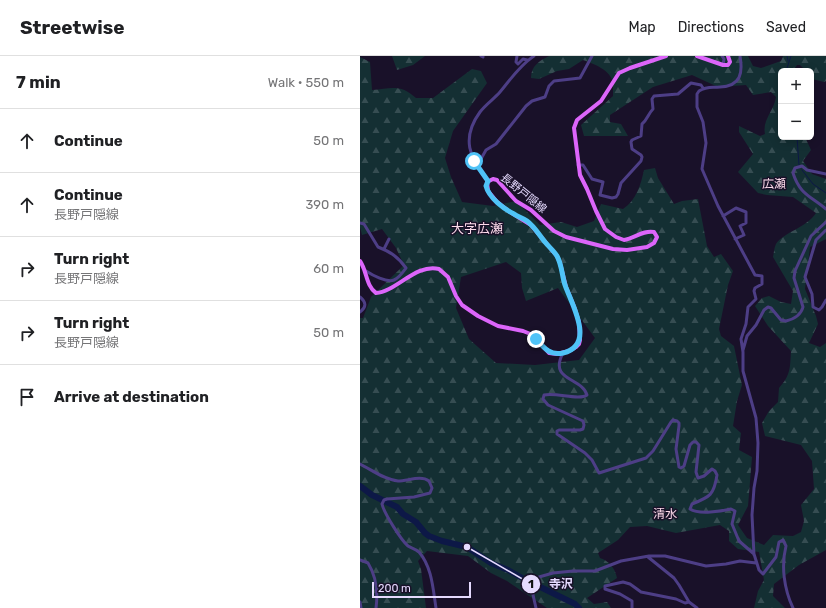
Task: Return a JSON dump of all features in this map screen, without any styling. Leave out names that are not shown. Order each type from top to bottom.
[{"type":"main road","name":"長野戸隠線","points":[[563,353],[576,347],[580,340],[580,334],[577,316],[566,287],[559,260],[556,254],[531,225],[510,212],[494,198],[487,189],[486,184],[488,181],[493,179],[497,180],[516,201],[531,210],[554,230],[566,237],[613,250],[645,248],[654,244],[657,237],[654,232],[644,232],[624,240],[616,237],[605,229],[580,175],[574,128],[577,120],[601,101],[618,73],[666,56]]},
{"type":"main road","points":[[697,56],[723,65],[728,65],[730,62],[728,56]]},
{"type":"main road","points":[[360,261],[366,271],[371,288],[374,292],[378,293],[415,273],[430,269],[439,269],[448,277],[459,301],[469,311],[498,326],[523,331],[533,335],[549,353],[563,353]]},
{"type":"street","points":[[517,56],[516,62],[518,64],[523,59],[527,60]]},
{"type":"street","points":[[488,181],[477,166],[470,149],[468,142],[470,131],[480,111],[500,92],[527,60],[534,56]]},
{"type":"street","points":[[477,166],[486,150],[496,144],[526,106],[532,101],[545,97],[549,86],[554,81],[580,78],[592,56]]},
{"type":"street","points":[[722,56],[724,59],[723,65]]},
{"type":"street","points":[[740,56],[742,64],[741,77],[737,82],[722,87],[703,88],[697,94],[697,107],[703,122],[706,144],[702,169],[711,193],[735,239],[755,274],[762,276],[763,279],[762,284],[755,288],[754,291],[756,299],[748,307],[746,324],[741,339],[743,371],[756,418],[758,443],[757,471],[752,515],[754,555],[759,570],[763,574],[776,557],[779,542],[782,540],[786,546],[783,557],[786,590],[793,608]]},
{"type":"street","points":[[578,165],[583,165],[592,179],[603,182],[600,195],[612,198],[616,197],[621,183],[641,161],[641,154],[632,149],[631,142],[632,140],[641,136],[642,124],[647,120],[649,113],[653,109],[652,99],[654,96],[678,94],[691,83],[701,85],[703,88]]},
{"type":"street","points":[[826,174],[807,170],[802,166],[795,168],[793,173],[802,191],[813,201],[826,209]]},
{"type":"street","points":[[723,216],[736,208],[746,212],[746,223],[740,226],[744,235],[735,239]]},
{"type":"street","points":[[743,352],[747,336],[756,325],[764,310],[771,308],[781,320],[786,321],[798,316],[802,311],[803,307],[794,278],[795,271],[810,236],[826,222]]},
{"type":"street","points":[[360,223],[364,224],[378,247],[398,258],[406,268],[396,279],[392,281],[374,276],[366,271]]},
{"type":"street","points":[[826,230],[816,240],[805,277],[812,294],[813,307],[819,310],[826,300]]},
{"type":"street","points":[[384,249],[389,238]]},
{"type":"street","points":[[360,297],[365,301],[365,305],[360,312]]},
{"type":"street","points":[[563,353],[558,365],[560,370],[565,376],[584,389],[587,395],[582,397],[558,394],[544,395],[543,399],[548,405],[583,421],[583,429],[559,430],[557,434],[585,453],[592,460],[599,473],[646,458],[653,451],[671,422],[673,420],[677,421],[679,426],[676,449],[679,467],[682,468],[684,466],[690,445],[693,442],[696,442],[699,445],[696,474],[698,478],[704,476],[712,469],[717,475],[714,491],[711,496],[692,504],[690,509],[699,512],[723,511],[731,509],[735,511],[732,524],[739,541],[754,555]]},
{"type":"street","points":[[360,464],[392,480],[399,481],[424,479],[430,481],[432,488],[430,493],[414,497],[387,499],[382,502],[382,504],[384,510],[403,540],[408,546],[418,552],[427,565],[436,608]]},
{"type":"street","points":[[536,608],[530,586],[534,579],[553,573],[595,571],[621,561],[665,556],[706,566],[726,564],[740,560],[756,563]]},
{"type":"street","points":[[648,557],[674,578],[689,602],[697,608]]},
{"type":"street","points":[[360,560],[368,563],[373,573],[377,591],[376,608]]},
{"type":"street","points":[[632,608],[632,601],[620,594],[605,589],[605,586],[623,582],[630,584],[641,592],[676,599],[685,603],[689,602]]},
{"type":"street","points":[[360,602],[361,608]]},
{"type":"green space","points":[[392,56],[425,56],[413,65],[397,70]]},
{"type":"green space","points":[[549,56],[748,56],[753,66],[761,68],[781,61],[783,56],[826,56],[826,81],[824,82],[814,80],[814,68],[803,68],[800,65],[797,65],[795,68],[778,68],[778,140],[806,140],[811,150],[803,161],[812,174],[826,179],[826,239],[810,247],[805,289],[818,324],[809,343],[820,347],[826,343],[826,550],[799,565],[774,584],[773,596],[785,608],[754,608],[758,591],[764,580],[759,552],[738,549],[729,541],[729,531],[720,525],[676,533],[647,526],[630,527],[618,540],[598,553],[600,558],[611,565],[617,578],[587,598],[594,604],[607,602],[611,608],[547,608],[507,581],[491,573],[468,556],[427,551],[418,561],[421,569],[426,608],[360,608],[360,318],[363,318],[371,297],[404,265],[396,248],[382,229],[362,235],[360,227],[360,57],[370,62],[372,90],[396,88],[406,91],[416,98],[433,98],[472,69],[481,71],[487,83],[453,131],[445,158],[451,177],[462,202],[493,206],[516,201],[540,225],[561,222],[577,227],[594,221],[601,204],[623,209],[628,206],[635,197],[644,170],[655,168],[658,178],[674,204],[682,201],[698,199],[707,246],[714,257],[721,254],[733,271],[728,285],[719,329],[721,336],[734,346],[742,385],[737,401],[733,426],[741,433],[739,450],[752,457],[748,506],[738,525],[747,538],[764,545],[773,535],[793,536],[801,532],[804,521],[801,505],[814,489],[812,461],[801,445],[765,436],[762,423],[769,411],[778,402],[779,388],[788,375],[791,351],[768,326],[755,306],[762,298],[769,296],[781,302],[791,304],[793,291],[773,257],[775,247],[784,236],[807,222],[816,213],[793,197],[758,193],[738,172],[753,154],[739,132],[739,126],[760,136],[765,134],[765,124],[776,97],[771,92],[753,95],[746,85],[718,87],[692,75],[653,87],[610,115],[610,122],[621,124],[628,136],[584,136],[581,125],[613,96],[612,78],[606,71],[583,60],[569,69],[557,71],[539,79],[531,78],[532,70],[539,62]],"holes":[[[506,262],[521,273],[522,288],[526,301],[558,288],[595,338],[579,360],[535,365],[496,363],[469,339],[456,308],[461,277]]]},
{"type":"waterway","points":[[787,56],[788,61]]},
{"type":"waterway","points":[[787,68],[791,56]]},
{"type":"waterway","points":[[797,140],[799,165]]},
{"type":"waterway","points":[[802,170],[813,184],[826,193]]},
{"type":"waterway","points":[[360,486],[372,495],[397,507],[403,514],[416,522],[429,536],[467,547],[491,563],[575,604],[579,608]]},
{"type":"place","name":"寺沢","points":[[467,547]]},
{"type":"district","name":"広瀬","points":[[774,184]]},
{"type":"district","name":"大字広瀬","points":[[477,228]]},
{"type":"district","name":"清水","points":[[665,514]]},
{"type":"route","points":[[474,161],[488,181],[486,186],[490,194],[500,205],[515,215],[528,221],[556,254],[559,260],[566,287],[577,316],[580,340],[576,347],[572,350],[554,354],[549,353],[544,349],[536,339]]}]
